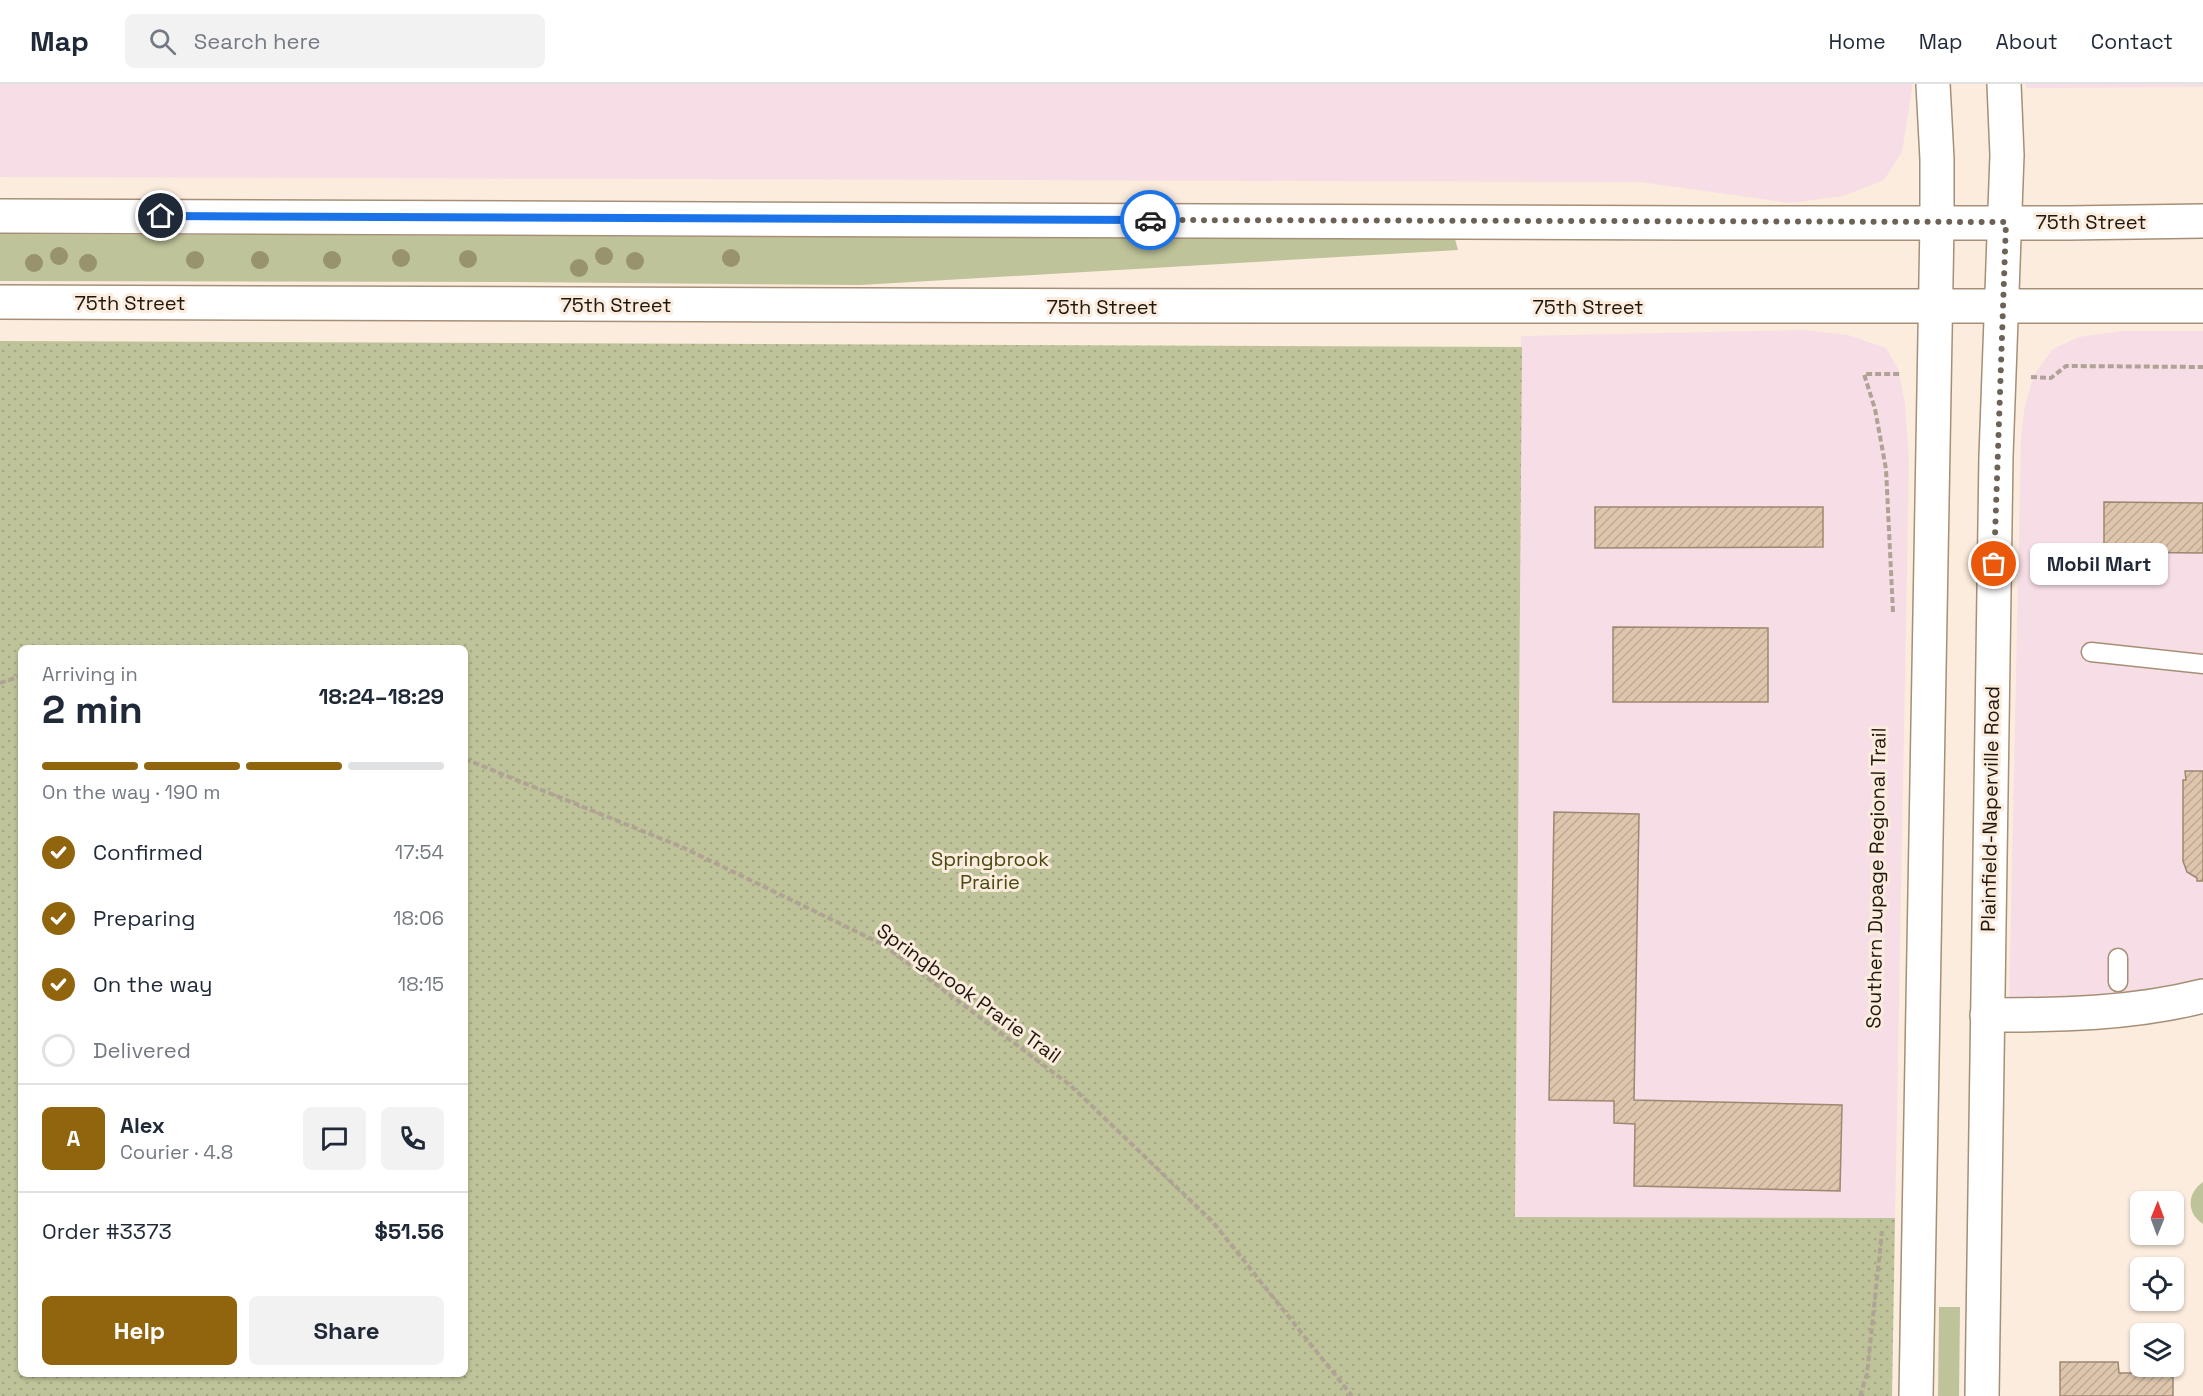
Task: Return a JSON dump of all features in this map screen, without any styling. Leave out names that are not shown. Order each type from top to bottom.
[{"type":"main road","points":[[1916,1396],[1937,223],[1937,159],[1933,84]]},
{"type":"main road","name":"Plainfield-Naperville Road","points":[[1982,1396],[1996,467],[2006,222],[2007,155],[2004,84]]},
{"type":"main road","name":"75th Street","points":[[0,216],[1937,223],[2203,221]]},
{"type":"main road","name":"75th Street","points":[[0,302],[1079,307],[2203,306]]},
{"type":"main road","points":[[1987,1015],[2088,1013],[2162,1005],[2203,996]]},
{"type":"lane","points":[[2091,652],[2203,664]]},
{"type":"lane","points":[[2118,958],[2118,982]]},
{"type":"path","points":[[2030,377],[2051,378],[2066,366],[2203,367]]},
{"type":"path","points":[[1877,374],[1864,374],[1875,409],[1886,469],[1893,615]]},
{"type":"path","points":[[0,683],[18,677]]},
{"type":"path","name":"Springbrook Prarie Trail","points":[[468,760],[682,847],[882,944],[1070,1085],[1213,1222],[1352,1396]]},
{"type":"path","points":[[1860,1396],[1867,1374],[1883,1226]]},
{"type":"shaded area","points":[[0,84],[1912,84],[1912,89],[1902,152],[1884,180],[1843,196],[1790,203],[1640,182],[0,177]]},
{"type":"shaded area","points":[[2026,84],[2203,84],[2203,87],[2026,88]]},
{"type":"shaded area","points":[[1803,330],[1848,335],[1886,348],[1898,369],[1905,404],[1909,459],[1895,1218],[1515,1218],[1521,336]]},
{"type":"shaded area","points":[[2122,331],[2203,331],[2203,992],[2009,1009],[2021,438],[2025,405],[2034,375],[2053,349],[2079,337]]},
{"type":"green space","points":[[0,234],[1455,239],[1458,250],[861,285],[0,281]]},
{"type":"green space","name":"Springbrook Prairie","points":[[0,341],[1522,347],[1515,1217],[1895,1218],[1892,1396],[0,1396]]},
{"type":"green space","points":[[2203,1182],[2203,1224],[2191,1209],[2191,1197]]},
{"type":"green space","points":[[1939,1307],[1960,1307],[1959,1396],[1938,1396]]},
{"type":"building","points":[[2104,502],[2203,503],[2203,553],[2104,552]]},
{"type":"building","points":[[1595,507],[1823,507],[1823,547],[1595,548]]},
{"type":"building","points":[[1613,627],[1768,628],[1768,702],[1613,702]]},
{"type":"building","points":[[2185,771],[2203,771],[2203,881],[2197,881],[2197,878],[2187,872],[2183,861]]},
{"type":"building","points":[[1554,812],[1639,814],[1634,1100],[1842,1105],[1840,1191],[1634,1186],[1635,1124],[1614,1123],[1614,1101],[1549,1100]]},
{"type":"building","points":[[2060,1362],[2118,1362],[2119,1373],[2130,1373],[2130,1377],[2173,1377],[2173,1396],[2060,1396]]},
{"type":"way so far","points":[[1150,220],[2006,222],[1994,564]]},
{"type":"place","name":"Mobil Mart","points":[[1994,564]]},
{"type":"route","points":[[161,216],[1150,220]]}]
